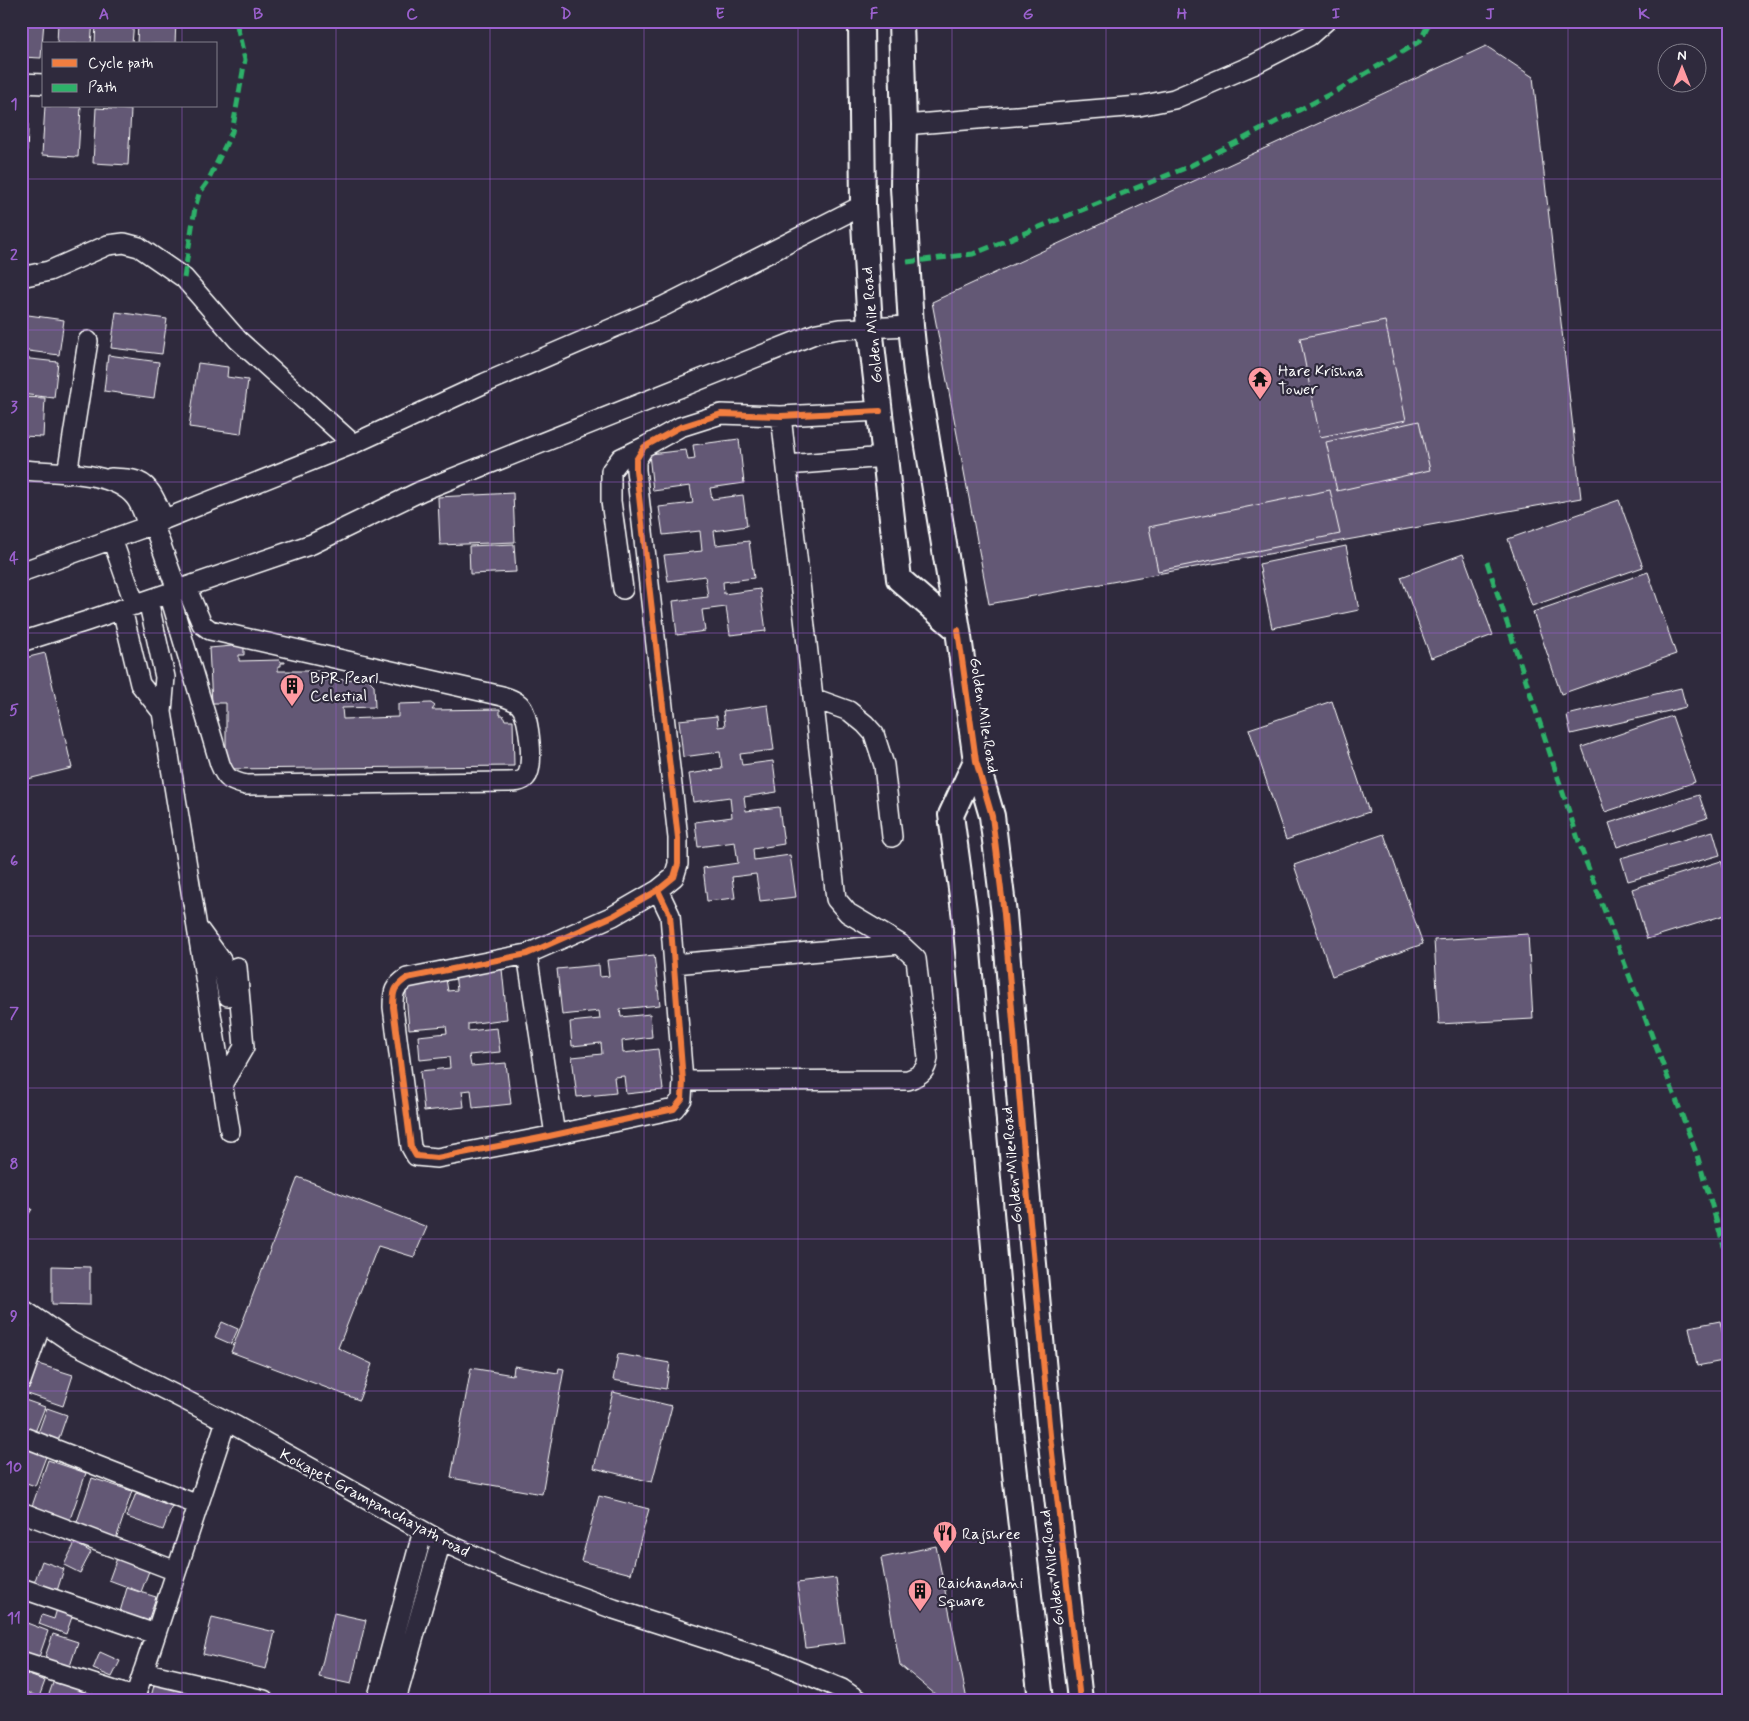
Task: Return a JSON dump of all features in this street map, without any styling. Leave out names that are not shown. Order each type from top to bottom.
[{"type":"street","name":"Golden Mile Road","points":[[861,21],[863,205],[870,327],[899,579],[958,630]]},
{"type":"street","name":"Golden Mile Road","points":[[901,21],[904,125],[903,187],[911,326],[916,373],[958,630],[976,761],[992,816],[1004,914],[1050,1435],[1080,1700]]},
{"type":"street","points":[[904,125],[1139,106],[1174,100],[1253,65],[1309,36],[1326,21]]},
{"type":"street","points":[[21,83],[42,84]]},
{"type":"street","points":[[21,572],[354,444],[485,384],[664,306],[863,205]]},
{"type":"street","points":[[21,277],[49,271],[108,245],[124,242],[139,247],[184,278],[238,340],[354,444]]},
{"type":"street","points":[[21,642],[312,544],[420,491],[817,333],[839,329],[911,326]]},
{"type":"street","points":[[67,474],[88,341]]},
{"type":"street","points":[[623,589],[611,501],[611,471],[621,458],[644,448],[680,427],[721,414],[781,416],[880,411]]},
{"type":"street","points":[[683,1081],[908,1080],[918,1076],[926,1068],[928,1058],[916,960],[900,944],[848,913],[836,899],[781,416]]},
{"type":"street","points":[[644,448],[636,460],[636,470],[678,838],[678,864],[674,877],[658,890],[613,916],[527,954],[407,978],[398,984],[393,994],[393,1007],[411,1147],[416,1156],[437,1158],[674,1109],[682,1099],[683,1081],[670,915],[658,890]]},
{"type":"street","points":[[786,465],[885,457]]},
{"type":"street","points":[[21,470],[100,477],[122,486],[135,497],[155,522],[178,590],[183,637],[220,764],[224,774],[232,782],[246,785],[517,782],[525,778],[529,773],[531,762],[528,725],[521,706],[514,700],[206,628],[178,590]]},
{"type":"street","points":[[112,538],[135,605],[165,678],[162,712],[230,1131]]},
{"type":"street","points":[[135,605],[140,684],[162,712]]},
{"type":"street","points":[[183,637],[206,628]]},
{"type":"street","points":[[813,698],[849,711],[874,734],[884,765],[892,837]]},
{"type":"street","name":"Golden Mile Road","points":[[976,761],[951,815],[965,918],[1010,1429],[1041,1700]]},
{"type":"street","points":[[198,928],[221,960],[223,966],[234,1041]]},
{"type":"street","points":[[674,964],[900,944]]},
{"type":"street","points":[[527,954],[555,1135]]},
{"type":"street","points":[[223,1083],[244,1047],[237,967]]},
{"type":"street","name":"Kokapet Grampanchayath road","points":[[21,1308],[71,1342],[226,1422],[441,1541],[501,1568],[614,1609],[772,1660],[842,1689],[858,1700]]},
{"type":"street","points":[[21,1381],[42,1322]]},
{"type":"street","points":[[21,1661],[134,1698],[226,1422]]},
{"type":"street","points":[[21,1436],[198,1505]]},
{"type":"street","points":[[21,1512],[176,1571]]},
{"type":"street","points":[[377,1700],[423,1531]]},
{"type":"street","points":[[396,1700],[441,1541]]},
{"type":"street","points":[[21,1588],[155,1634]]},
{"type":"street","points":[[142,1672],[264,1700]]},
{"type":"building","points":[[21,21],[44,21],[41,58],[21,57]]},
{"type":"building","points":[[58,21],[93,21],[91,42],[57,42]]},
{"type":"building","points":[[96,21],[134,21],[132,42],[95,42]]},
{"type":"building","points":[[138,21],[176,21],[175,42],[137,42]]},
{"type":"building","name":"Hare Krishna Tower","points":[[1486,46],[1533,77],[1581,498],[989,604],[932,302]]},
{"type":"building","points":[[21,102],[29,103],[27,155],[21,154]]},
{"type":"building","points":[[45,108],[81,108],[78,157],[42,155]]},
{"type":"building","points":[[96,108],[131,110],[128,165],[93,163]]},
{"type":"building","points":[[116,312],[167,319],[162,354],[111,348]]},
{"type":"building","points":[[21,314],[64,320],[59,355],[21,350]]},
{"type":"building","points":[[1385,321],[1406,420],[1320,437],[1300,338]]},
{"type":"building","points":[[108,355],[159,362],[154,398],[104,391]]},
{"type":"building","points":[[21,358],[58,362],[54,398],[21,394]]},
{"type":"building","points":[[198,363],[228,367],[227,377],[248,380],[241,434],[189,427]]},
{"type":"building","points":[[21,397],[45,398],[43,437],[21,436]]},
{"type":"building","points":[[1419,421],[1430,470],[1337,491],[1326,442]]},
{"type":"building","points":[[739,439],[744,483],[710,488],[712,499],[743,495],[747,526],[714,531],[716,545],[749,541],[754,578],[723,582],[724,594],[760,589],[766,631],[730,635],[726,607],[702,610],[705,631],[677,635],[673,601],[708,597],[705,576],[668,581],[664,555],[702,551],[700,531],[663,535],[659,507],[693,503],[690,486],[653,491],[649,454],[686,450],[688,460],[695,459],[693,445]]},
{"type":"building","points":[[1330,490],[1340,534],[1158,571],[1149,527]]},
{"type":"building","points":[[513,493],[515,542],[440,545],[438,497]]},
{"type":"building","points":[[1619,500],[1643,567],[1532,606],[1508,539]]},
{"type":"building","points":[[514,544],[516,572],[470,574],[469,546]]},
{"type":"building","points":[[1346,546],[1359,610],[1272,628],[1259,564]]},
{"type":"building","points":[[1463,554],[1493,635],[1431,658],[1401,577]]},
{"type":"building","points":[[1648,572],[1676,654],[1561,694],[1533,612]]},
{"type":"building","name":"BPR Pearl Celestial","points":[[244,645],[244,655],[239,655],[239,661],[280,660],[280,662],[285,663],[281,663],[281,666],[278,666],[278,671],[324,671],[324,680],[368,679],[374,685],[375,707],[342,708],[343,719],[398,717],[398,704],[431,703],[435,706],[432,710],[500,709],[500,715],[503,715],[505,720],[513,720],[514,766],[226,769],[226,703],[212,703],[209,648]]},
{"type":"building","points":[[45,653],[72,768],[28,779],[21,753],[21,659]]},
{"type":"building","points":[[1681,688],[1686,707],[1571,734],[1567,715]]},
{"type":"building","points":[[1332,701],[1369,812],[1286,840],[1249,729]]},
{"type":"building","points":[[768,705],[774,750],[740,754],[742,765],[773,761],[777,792],[744,797],[746,811],[779,807],[784,844],[753,849],[754,860],[790,855],[796,897],[760,901],[756,874],[732,877],[735,898],[707,901],[703,868],[738,863],[735,842],[698,847],[695,822],[732,817],[730,797],[693,802],[689,774],[722,769],[720,752],[683,757],[679,720],[717,716],[718,727],[725,726],[723,711]]},
{"type":"building","points":[[1672,716],[1695,782],[1605,812],[1582,747]]},
{"type":"building","points":[[1699,795],[1707,818],[1617,847],[1609,823]]},
{"type":"building","points":[[1713,831],[1720,855],[1628,881],[1621,858]]},
{"type":"building","points":[[1384,834],[1423,944],[1332,976],[1294,865]]},
{"type":"building","points":[[1721,861],[1728,882],[1728,914],[1647,939],[1632,889]]},
{"type":"building","points":[[1528,934],[1533,1019],[1439,1024],[1434,940]]},
{"type":"building","points":[[654,955],[660,1005],[620,1009],[621,1017],[650,1014],[652,1037],[622,1041],[623,1053],[658,1049],[663,1090],[626,1094],[624,1076],[614,1077],[616,1093],[577,1097],[572,1057],[602,1054],[601,1043],[572,1046],[570,1022],[600,1019],[599,1011],[562,1015],[557,969],[599,965],[600,977],[609,976],[607,960]]},
{"type":"building","points":[[502,969],[507,1019],[468,1024],[468,1031],[497,1028],[500,1052],[469,1055],[471,1066],[506,1063],[511,1104],[473,1108],[471,1090],[462,1091],[464,1107],[424,1111],[420,1071],[450,1068],[449,1057],[420,1060],[418,1036],[447,1033],[446,1026],[409,1029],[405,983],[446,979],[448,991],[457,990],[455,974]]},
{"type":"building","points":[[298,1177],[427,1227],[414,1257],[378,1246],[338,1348],[372,1364],[359,1400],[231,1352]]},
{"type":"building","points":[[21,1203],[32,1209],[21,1227]]},
{"type":"building","points":[[52,1266],[90,1267],[90,1305],[52,1304]]},
{"type":"building","points":[[1720,1321],[1728,1360],[1697,1366],[1689,1327]]},
{"type":"building","points":[[222,1322],[238,1329],[231,1344],[215,1337]]},
{"type":"building","points":[[618,1354],[670,1363],[666,1389],[613,1380]]},
{"type":"building","points":[[35,1363],[73,1375],[63,1406],[25,1393]]},
{"type":"building","points":[[514,1366],[558,1373],[559,1368],[564,1369],[542,1494],[451,1478],[471,1368],[513,1375]]},
{"type":"building","points":[[613,1392],[672,1406],[652,1482],[594,1468]]},
{"type":"building","points":[[25,1400],[45,1407],[35,1432],[21,1427],[21,1408]]},
{"type":"building","points":[[47,1408],[67,1415],[58,1441],[38,1433]]},
{"type":"building","points":[[28,1447],[47,1454],[35,1486],[21,1481],[21,1465]]},
{"type":"building","points":[[48,1460],[86,1473],[68,1525],[30,1512]]},
{"type":"building","points":[[92,1478],[132,1491],[115,1542],[75,1528]]},
{"type":"building","points":[[136,1493],[172,1506],[163,1530],[127,1517]]},
{"type":"building","points":[[599,1496],[649,1509],[631,1574],[581,1561]]},
{"type":"building","points":[[75,1543],[91,1552],[80,1573],[64,1565]]},
{"type":"building","name":"Raichandani Square","points":[[936,1546],[967,1700],[942,1700],[900,1665],[881,1558]]},
{"type":"building","points":[[117,1558],[149,1571],[141,1592],[109,1580]]},
{"type":"building","points":[[42,1561],[64,1569],[56,1594],[33,1586]]},
{"type":"building","points":[[836,1578],[845,1643],[806,1648],[797,1583]]},
{"type":"building","points":[[127,1588],[156,1597],[147,1624],[119,1615]]},
{"type":"building","points":[[57,1609],[73,1614],[66,1634],[39,1624],[42,1615],[54,1619]]},
{"type":"building","points":[[334,1613],[366,1620],[351,1684],[319,1677]]},
{"type":"building","points":[[212,1617],[275,1632],[266,1669],[203,1654]]},
{"type":"building","points":[[27,1623],[48,1631],[39,1657],[21,1651],[21,1640]]},
{"type":"building","points":[[53,1634],[78,1642],[69,1669],[44,1660]]},
{"type":"building","points":[[100,1652],[120,1661],[112,1677],[93,1669]]},
{"type":"building","points":[[21,1672],[45,1681],[39,1697],[21,1690]]},
{"type":"building","points":[[54,1680],[87,1691],[84,1700],[57,1700],[48,1697]]},
{"type":"building","points":[[155,1682],[202,1694],[201,1700],[150,1700]]},
{"type":"marked path","points":[[184,278],[199,194],[207,183],[232,132],[245,60],[236,21]]},
{"type":"marked path","points":[[907,262],[973,254],[1188,167],[1338,90],[1420,41],[1430,21]]},
{"type":"marked path","points":[[1487,562],[1582,851],[1697,1155],[1728,1260]]},
{"type":"cycle path","points":[[658,890],[670,915],[683,1081],[682,1099],[674,1109],[437,1158],[416,1156],[411,1147],[393,1007],[394,993],[399,984],[407,978],[527,954],[613,916],[658,890],[674,877],[678,864],[678,838],[636,470],[636,460],[644,447],[680,427],[721,414],[781,416],[880,411]]},
{"type":"cycle path","points":[[958,630],[976,761],[992,816],[1004,914],[1050,1435],[1080,1700]]},
{"type":"place","name":"Hare Krishna Tower","points":[[1260,400]]},
{"type":"place","name":"BPR Pearl Celestial","points":[[292,707]]},
{"type":"place","name":"Rajshree","points":[[945,1554]]},
{"type":"place","name":"Raichandani Square","points":[[920,1612]]}]
